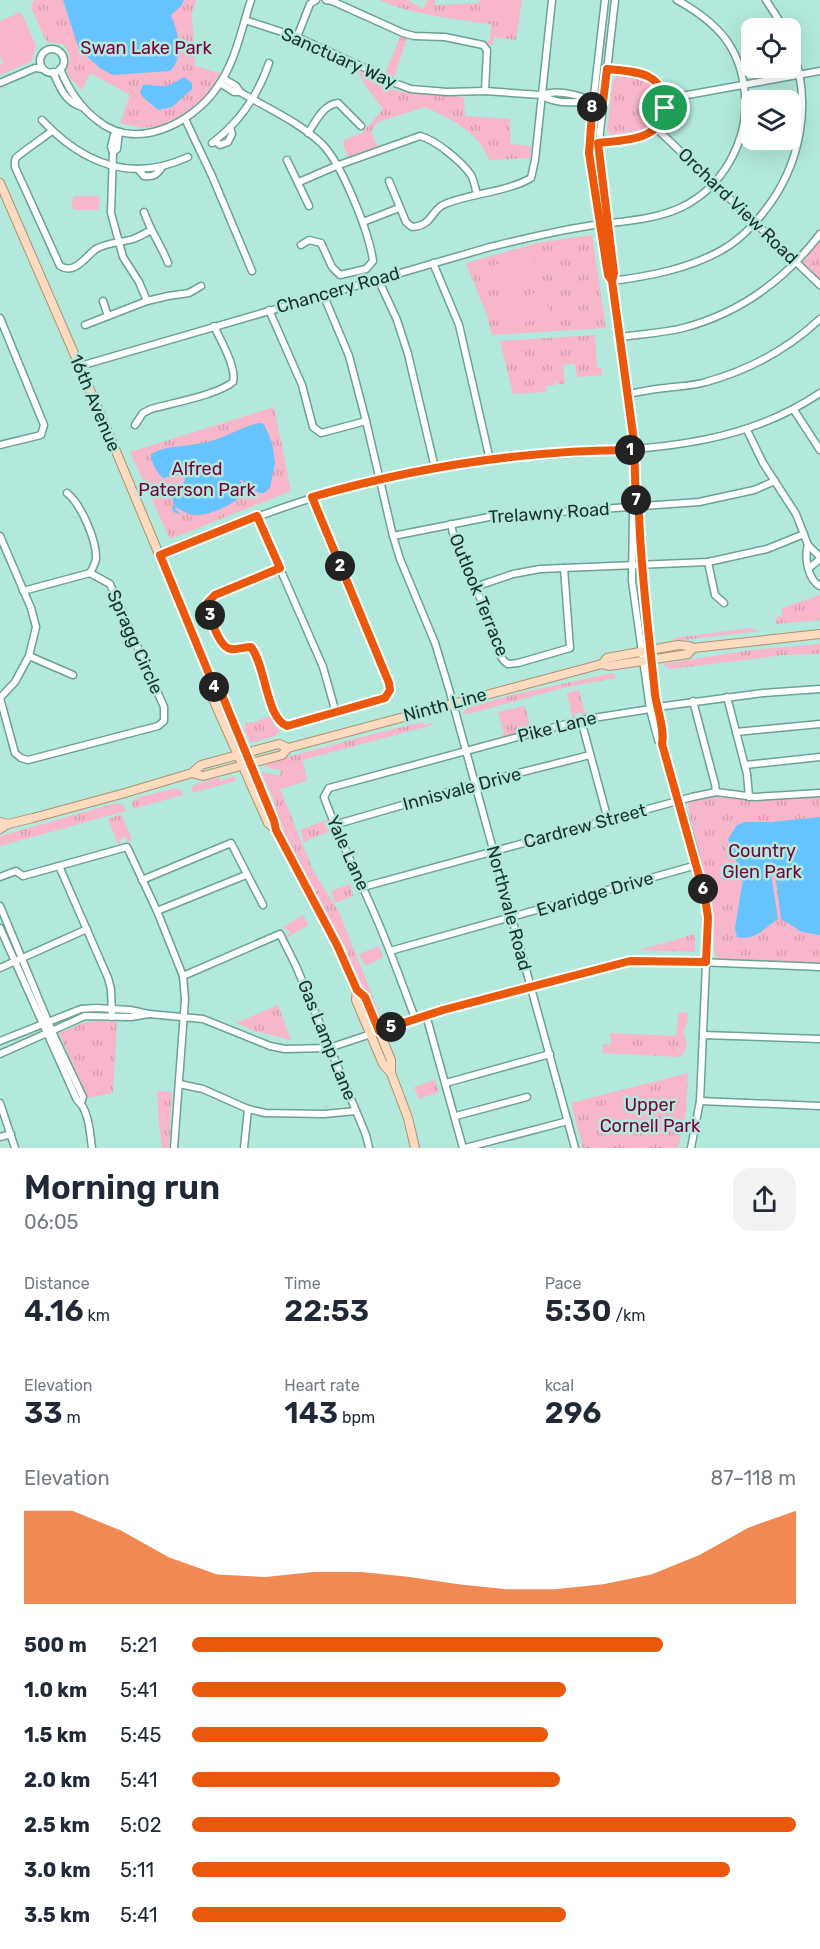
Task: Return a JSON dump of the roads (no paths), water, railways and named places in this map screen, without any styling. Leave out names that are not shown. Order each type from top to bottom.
[{"type":"main road","name":"16th Avenue","points":[[0,183],[80,366],[216,691],[222,695],[246,753],[246,764]]},
{"type":"main road","name":"Ninth Line","points":[[602,664],[607,657],[678,645],[693,648],[820,634]]},
{"type":"main road","name":"Ninth Line","points":[[192,773],[203,776],[282,754],[288,748],[602,664],[609,666],[688,654],[693,648]]},
{"type":"main road","name":"16th Avenue","points":[[216,691],[213,699],[237,756],[246,764],[274,821],[276,830],[337,945],[357,990],[365,997],[391,1060],[391,1073],[408,1118],[415,1148]]},
{"type":"main road","name":"Ninth Line","points":[[0,829],[4,823],[192,773],[201,765],[279,744],[288,748]]},
{"type":"main road","name":"16th Avenue","points":[[357,990],[356,1000],[370,1035],[383,1064],[391,1073]]},
{"type":"street","points":[[60,69],[82,107],[98,122],[119,132],[137,134],[168,128],[185,119],[208,99],[221,81],[232,59],[251,0]]},
{"type":"street","points":[[297,37],[310,4],[316,0]]},
{"type":"street","points":[[326,0],[403,33],[483,45],[487,50],[485,91]]},
{"type":"street","points":[[389,182],[406,222],[412,227],[419,227],[426,224],[442,205],[531,178],[534,173],[552,0]]},
{"type":"street","points":[[605,0],[588,144],[599,225],[608,275],[612,281]]},
{"type":"street","points":[[615,0],[598,143],[614,273],[612,281],[635,450],[636,507],[639,514],[646,650],[653,708],[664,737],[662,744],[697,865],[708,918],[700,1101],[691,1148]]},
{"type":"street","name":"Chancery Road","points":[[80,366],[323,294],[542,234],[643,218],[681,207],[705,192],[731,160],[740,135],[746,105],[744,84],[734,49],[715,26],[689,3],[677,0]]},
{"type":"street","points":[[766,0],[777,18]]},
{"type":"street","name":"Sanctuary Way","points":[[244,20],[297,37],[389,81],[411,89],[447,92],[485,91],[541,95],[548,100],[580,103],[603,102]]},
{"type":"street","points":[[0,83],[35,68],[53,72],[60,69],[63,60],[60,53],[56,50],[46,51],[35,68]]},
{"type":"street","points":[[40,59],[43,69]]},
{"type":"street","points":[[214,142],[253,100],[269,63]]},
{"type":"street","points":[[588,144],[639,138],[656,128],[664,114],[664,99],[659,86],[647,76],[637,72],[597,68]]},
{"type":"street","points":[[801,74],[820,71]]},
{"type":"street","points":[[53,72],[63,94],[72,104],[82,107]]},
{"type":"street","points":[[664,99],[778,78]]},
{"type":"street","points":[[612,281],[666,272],[697,262],[724,249],[755,223],[777,196],[793,161],[803,108],[800,78]]},
{"type":"street","points":[[221,81],[234,92],[240,92],[308,133],[324,146],[363,222],[373,261],[366,269],[339,275],[332,267],[321,243],[309,240],[301,245]]},
{"type":"street","points":[[308,133],[326,108],[338,103],[361,126]]},
{"type":"street","points":[[185,119],[252,271]]},
{"type":"street","points":[[42,120],[52,131],[85,156],[112,165],[138,169],[162,167],[188,157]]},
{"type":"street","name":"Orchard View Road","points":[[656,128],[820,285]]},
{"type":"street","points":[[52,131],[17,156],[15,167],[60,266],[65,269],[71,268],[85,261],[99,248],[134,239],[150,231]]},
{"type":"street","points":[[119,132],[114,135],[111,147],[113,152],[111,213],[123,257],[139,282],[147,301]]},
{"type":"street","points":[[299,182],[336,166],[420,136],[434,142],[464,167],[472,176],[477,194]]},
{"type":"street","points":[[287,160],[309,206]]},
{"type":"street","points":[[363,222],[399,208]]},
{"type":"street","points":[[144,212],[150,231],[156,237],[168,263]]},
{"type":"street","points":[[620,338],[670,331],[716,318],[730,311],[766,290],[797,263],[820,234]]},
{"type":"street","points":[[433,263],[459,325],[490,460]]},
{"type":"street","points":[[378,279],[397,320],[408,354],[435,468]]},
{"type":"street","points":[[85,325],[147,301],[189,293],[201,286]]},
{"type":"street","name":"Northvale Road","points":[[323,294],[349,356],[400,559],[435,643],[575,1148]]},
{"type":"street","points":[[102,301],[108,316]]},
{"type":"street","points":[[269,310],[302,385],[313,427],[321,433],[366,421]]},
{"type":"street","points":[[0,318],[44,425],[41,435],[0,445]]},
{"type":"street","points":[[628,394],[683,387],[729,374],[768,358],[820,319]]},
{"type":"street","points":[[135,425],[143,413],[151,409],[209,393],[233,382],[231,366],[214,326]]},
{"type":"street","points":[[160,555],[257,516],[312,497],[380,478],[490,460],[635,450],[691,443],[747,429],[794,410],[820,393]]},
{"type":"street","points":[[794,410],[820,450]]},
{"type":"street","points":[[747,429],[755,449],[796,514],[808,545],[820,558],[809,568]]},
{"type":"street","name":"Trelawny Road","points":[[393,536],[498,516],[706,501],[754,490],[775,481]]},
{"type":"street","points":[[67,493],[76,500],[93,540],[96,560],[90,573]]},
{"type":"street","points":[[280,568],[215,595],[208,602],[207,608],[221,642],[227,648],[232,650],[251,647],[255,652],[274,715],[287,726],[381,701],[388,696],[389,683],[312,497]]},
{"type":"street","points":[[636,507],[633,514],[632,567],[646,650]]},
{"type":"street","points":[[257,516],[323,667],[336,713]]},
{"type":"street","name":"Outlook Terrace","points":[[451,524],[456,549],[494,630],[501,657],[508,664],[570,648],[564,568]]},
{"type":"street","points":[[475,587],[523,572],[597,566],[632,567],[708,562],[767,549],[804,534]]},
{"type":"street","points":[[0,536],[31,608],[36,627],[29,656],[15,681],[0,698]]},
{"type":"street","points":[[808,545],[806,551],[809,568],[814,583],[820,586]]},
{"type":"street","points":[[708,562],[715,595],[724,603]]},
{"type":"street","name":"Spragg Circle","points":[[0,698],[15,753],[28,760],[158,726],[164,721],[164,707],[110,584],[90,573],[23,591]]},
{"type":"street","points":[[29,656],[72,675]]},
{"type":"street","name":"Pike Lane","points":[[466,751],[580,720],[693,701],[820,689]]},
{"type":"street","points":[[727,697],[744,765],[749,797]]},
{"type":"street","points":[[693,701],[716,783],[716,792],[749,797],[820,793]]},
{"type":"street","points":[[580,720],[608,820]]},
{"type":"street","points":[[736,732],[820,724]]},
{"type":"street","name":"Yale Lane","points":[[415,1018],[390,951],[363,887],[347,857],[324,797],[329,788],[466,751]]},
{"type":"street","name":"Innisvale Drive","points":[[334,825],[475,784],[590,755]]},
{"type":"street","points":[[744,765],[820,757]]},
{"type":"street","name":"Cardrew Street","points":[[363,887],[716,792]]},
{"type":"street","points":[[142,880],[231,843],[262,904]]},
{"type":"street","points":[[0,877],[16,871],[23,876],[127,847],[157,911],[183,976],[185,999],[174,1148]]},
{"type":"street","name":"Evaridge Drive","points":[[390,951],[697,865]]},
{"type":"street","points":[[59,866],[111,989],[112,1017]]},
{"type":"street","points":[[157,911],[246,875]]},
{"type":"street","points":[[0,906],[17,959]]},
{"type":"street","points":[[0,928],[83,1097],[81,1103],[88,1121],[92,1148]]},
{"type":"street","points":[[0,968],[87,929]]},
{"type":"street","name":"Gas Lamp Lane","points":[[183,976],[280,934],[296,966],[369,1148]]},
{"type":"street","points":[[0,1041],[81,1009],[111,1009],[142,1011],[149,1014],[213,1022],[270,1046],[285,1049],[329,1048],[415,1018],[630,961],[820,967]]},
{"type":"street","points":[[0,1054],[85,1016],[143,1017],[149,1014]]},
{"type":"street","points":[[426,1015],[464,1148],[568,1121]]},
{"type":"street","points":[[703,1035],[820,1039]]},
{"type":"street","points":[[446,1083],[549,1054]]},
{"type":"street","points":[[179,1084],[203,1089],[249,1109],[265,1113],[347,1113],[356,1111]]},
{"type":"street","points":[[456,1116],[526,1097]]},
{"type":"street","points":[[700,1101],[820,1106]]},
{"type":"street","points":[[0,1103],[15,1148]]},
{"type":"street","points":[[244,1148],[249,1109]]},
{"type":"street","points":[[0,1137],[11,1134]]},
{"type":"water","points":[[63,0],[184,0],[171,15],[179,46],[174,67],[170,71],[113,75],[101,69],[79,49]]},
{"type":"water","points":[[184,77],[192,83],[192,89],[172,107],[158,110],[140,93],[143,85],[165,86]]},
{"type":"water","points":[[259,423],[264,424],[272,443],[275,463],[270,488],[264,493],[259,493],[240,479],[244,493],[221,509],[207,514],[193,515],[176,507],[175,509],[181,514],[173,512],[172,507],[175,505],[170,493],[183,485],[186,476],[183,474],[163,478],[155,467],[151,454],[209,441]]},
{"type":"water","points":[[820,817],[820,935],[802,932],[781,919],[775,873],[771,874],[778,919],[755,935],[737,937],[735,928],[743,879],[728,839],[737,825],[745,822]]},
{"type":"park label","name":"Swan Lake Park","points":[[146,48]]},
{"type":"park label","name":"Alfred Paterson Park","points":[[197,479]]},
{"type":"park label","name":"Country Glen Park","points":[[762,861]]},
{"type":"park label","name":"Upper Cornell Park","points":[[650,1115]]}]
